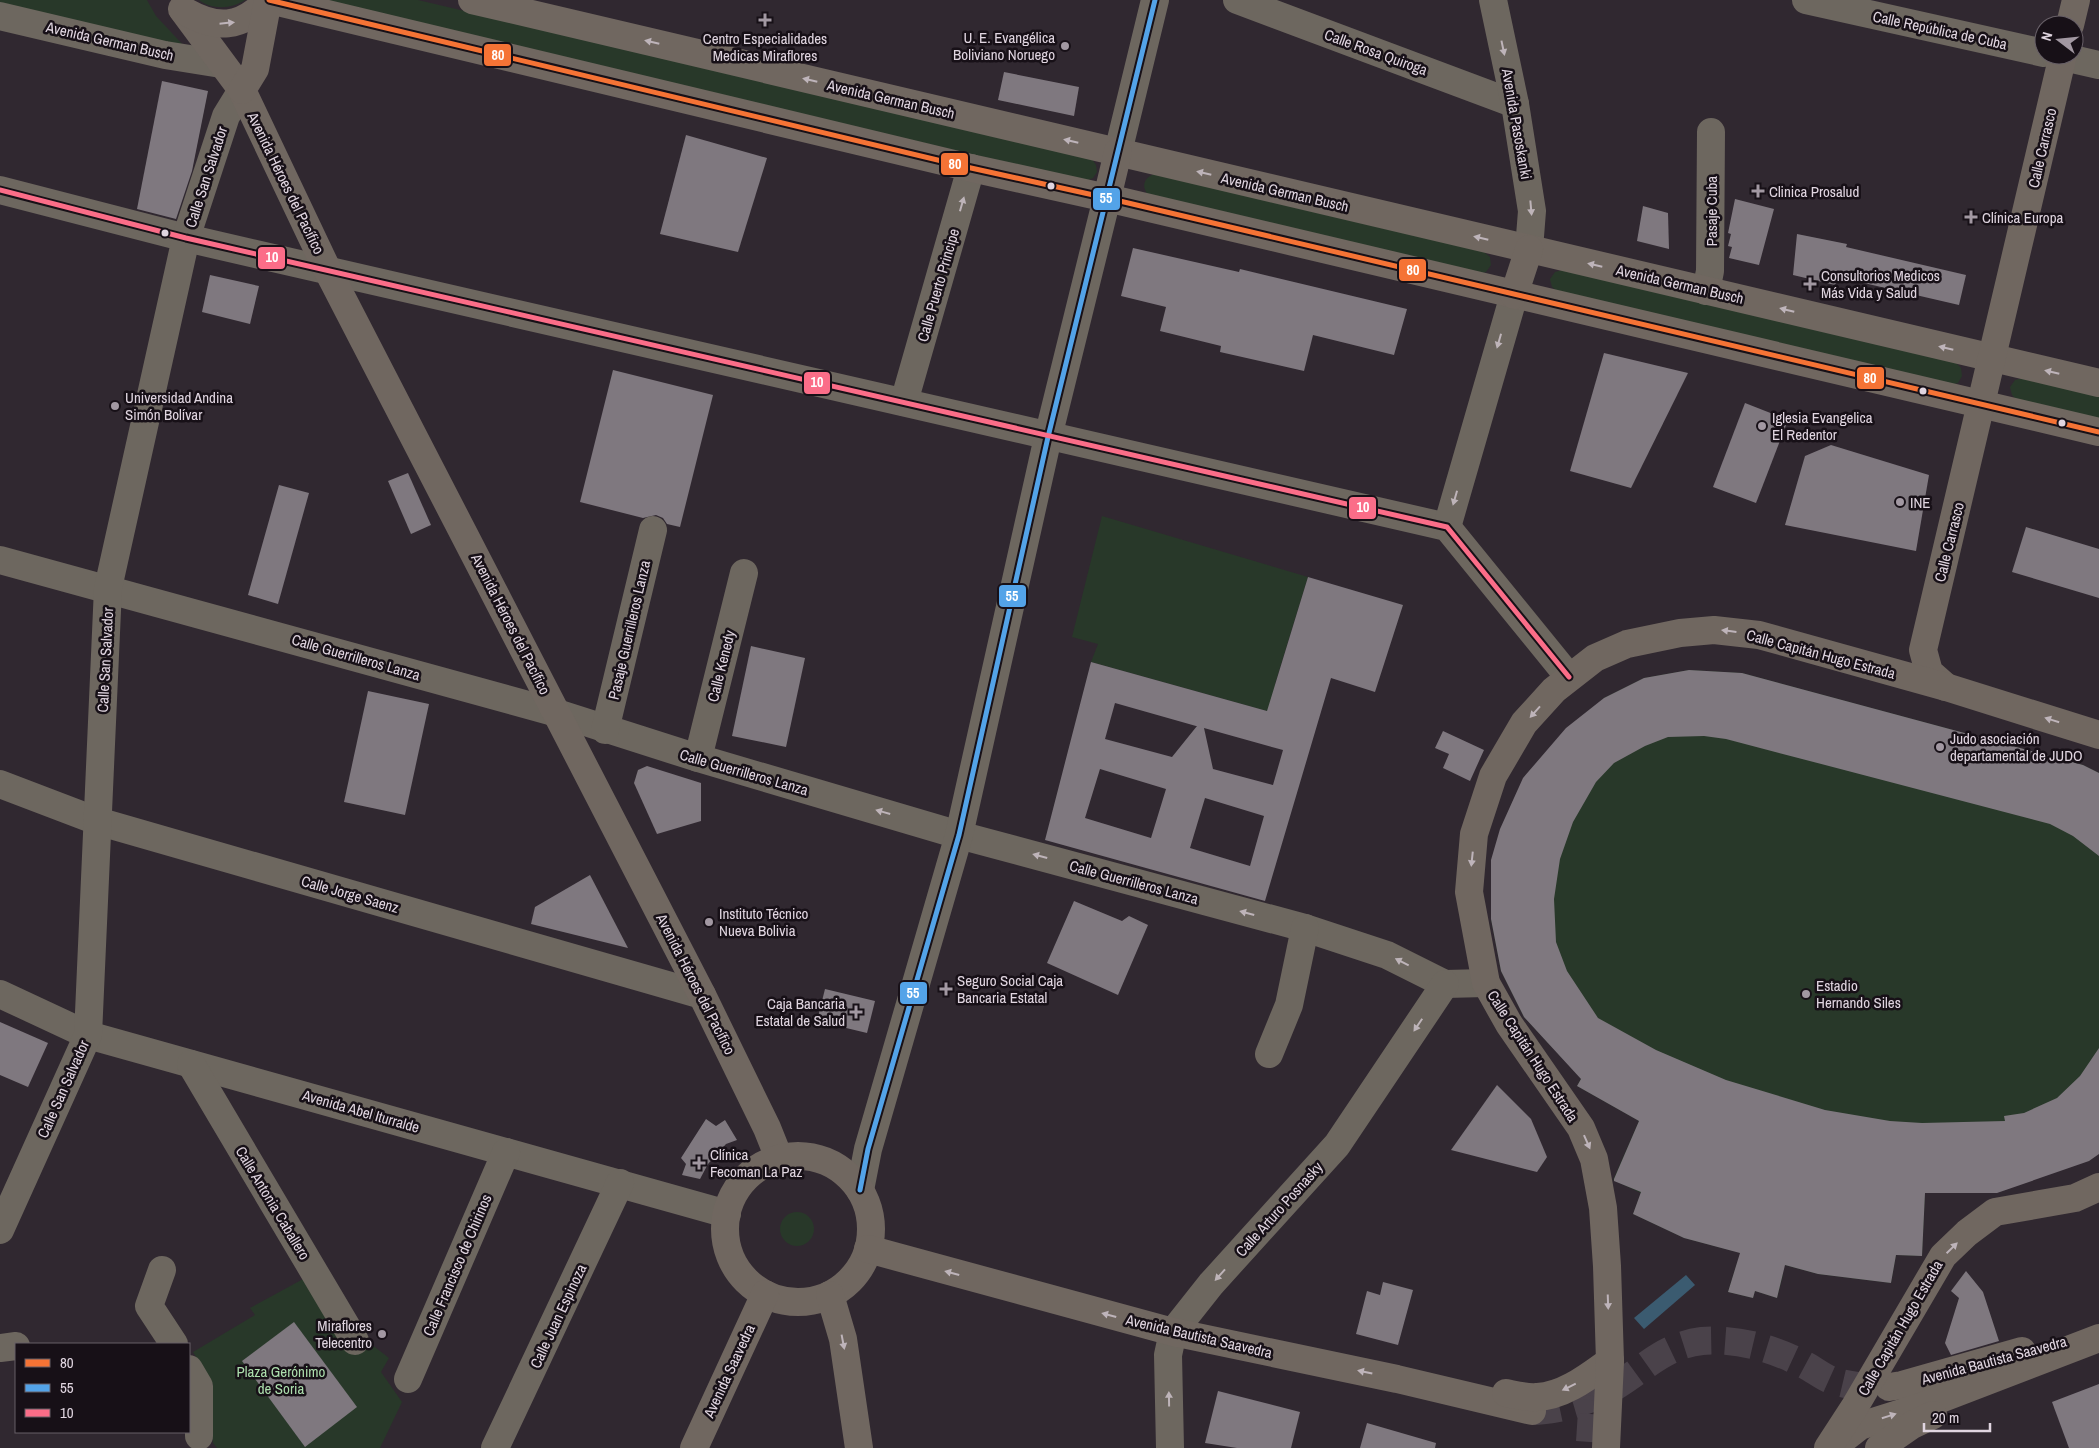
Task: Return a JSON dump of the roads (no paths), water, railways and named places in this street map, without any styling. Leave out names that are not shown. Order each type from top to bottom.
[{"type":"main road","points":[[179,4],[200,20],[226,24],[248,18],[268,0]]},
{"type":"main road","points":[[242,90],[255,69],[268,0]]},
{"type":"main road","points":[[268,0],[971,168],[1107,198],[2099,432]]},
{"type":"main road","name":"Avenida German Busch","points":[[472,0],[2099,383]]},
{"type":"main road","points":[[2072,15],[2076,0]]},
{"type":"main road","name":"Avenida Héroes del Pacífico","points":[[179,4],[221,64],[242,90],[327,269],[702,995],[767,1128],[779,1158]]},
{"type":"main road","name":"Calle Carrasco","points":[[1923,650],[1993,359],[2054,65]]},
{"type":"main road","points":[[1107,198],[1118,152]]},
{"type":"main road","points":[[1514,295],[1529,249]]},
{"type":"main road","name":"Calle Capitán Hugo Estrada","points":[[1598,1441],[1610,1370],[1603,1208],[1594,1159],[1580,1128],[1509,1024],[1486,983],[1469,892],[1474,834],[1494,776],[1524,723],[1569,677],[1595,658],[1627,644],[1680,633],[1714,630],[1759,635],[1882,671],[1946,687],[2099,734]]},
{"type":"main road","points":[[1882,671],[1904,664],[1923,650],[1929,672],[1946,687]]},
{"type":"main road","points":[[803,1156],[829,1162],[852,1179],[860,1190],[870,1214],[871,1232],[868,1249],[853,1277],[830,1295],[814,1300],[797,1302],[780,1300],[764,1294],[746,1281],[733,1262],[726,1241],[727,1214],[734,1194],[746,1177],[767,1163],[779,1158],[803,1156]]},
{"type":"main road","name":"Calle Capitán Hugo Estrada","points":[[1828,1448],[1858,1401],[1943,1256],[1967,1233],[1995,1212],[2075,1198],[2099,1187]]},
{"type":"main road","name":"Avenida Bautista Saavedra","points":[[868,1249],[1173,1332],[1397,1379],[1532,1411]]},
{"type":"main road","name":"Avenida Saavedra","points":[[694,1448],[764,1294]]},
{"type":"main road","points":[[830,1295],[843,1339],[859,1448]]},
{"type":"main road","name":"Avenida Bautista Saavedra","points":[[1889,1387],[1902,1385],[2065,1338],[2099,1338]]},
{"type":"main road","name":"Avenida Bautista Saavedra","points":[[1832,1448],[1860,1426],[1917,1408],[2099,1338]]},
{"type":"main road","points":[[1879,1448],[1912,1425],[1957,1404],[2099,1357]]},
{"type":"main road","points":[[1397,1379],[1419,1373],[1498,1392],[1537,1397],[1557,1393],[1610,1370]]},
{"type":"street","points":[[1118,152],[1155,0]]},
{"type":"street","name":"Calle Rosa Quiroga","points":[[1237,0],[1515,104]]},
{"type":"street","name":"Avenida Pasoskanki","points":[[1493,0],[1515,104],[1532,211],[1529,249]]},
{"type":"street","name":"Calle República de Cuba","points":[[1806,0],[2034,50]]},
{"type":"street","name":"Avenida German Busch","points":[[0,16],[165,55],[221,64]]},
{"type":"street","name":"Calle República de Cuba","points":[[2084,62],[2099,65]]},
{"type":"street","name":"Calle San Salvador","points":[[0,1230],[88,1035],[108,588],[186,238],[226,116],[242,90]]},
{"type":"street","name":"Pasaje Cuba","points":[[1706,290],[1710,271],[1711,132]]},
{"type":"street","name":"Calle Puerto Principe","points":[[904,402],[971,168]]},
{"type":"street","points":[[0,190],[186,238],[1447,527],[1569,677]]},
{"type":"street","points":[[860,1190],[868,1149],[959,834],[1048,437],[1107,198]]},
{"type":"street","points":[[1447,527],[1514,295]]},
{"type":"street","name":"Pasaje Guerrilleros Lanza","points":[[605,730],[653,530]]},
{"type":"street","name":"Calle Guerrilleros Lanza","points":[[0,560],[108,588],[557,713],[605,730],[698,758],[959,834],[1305,928],[1387,955],[1445,984],[1486,983]]},
{"type":"street","name":"Calle Kenedy","points":[[698,758],[744,573]]},
{"type":"street","name":"Calle Jorge Saenz","points":[[0,784],[97,821],[702,995]]},
{"type":"street","points":[[1269,1054],[1289,1004],[1305,928]]},
{"type":"street","name":"Calle Arturo Posnasky","points":[[1170,1448],[1168,1354],[1173,1332],[1211,1284],[1337,1145],[1445,984]]},
{"type":"street","name":"Avenida Abel Iturralde","points":[[0,994],[88,1035],[727,1214]]},
{"type":"street","name":"Calle Antonia Caballero","points":[[191,1064],[355,1341]]},
{"type":"street","name":"Calle Francisco de Chirinos","points":[[408,1379],[506,1152]]},
{"type":"street","name":"Calle Juan Espinoza","points":[[495,1448],[620,1183]]},
{"type":"street","points":[[162,1270],[149,1306],[173,1343]]},
{"type":"street","points":[[0,1348],[15,1346]]},
{"type":"street","points":[[190,1371],[199,1386],[199,1436]]},
{"type":"water","points":[[1686,1275],[1695,1285],[1644,1329],[1634,1318]]},
{"type":"tunnel","points":[[1532,1411],[1561,1408],[1591,1398],[1621,1383],[1652,1361],[1675,1348],[1702,1341],[1715,1340],[1753,1345],[1778,1353],[1805,1365],[1827,1378],[1845,1384],[1888,1387]]},
{"type":"tunnel","points":[[1590,1442],[1593,1396]]},
{"type":"place","name":"Centro Especialidades Medicas Miraflores","points":[[765,20]]},
{"type":"place","name":"U. E. Evangélica Boliviano Noruego","points":[[1065,46]]},
{"type":"place","name":"Clinica Prosalud","points":[[1758,191]]},
{"type":"place","name":"Clínica Europa","points":[[1971,217]]},
{"type":"place","name":"Consultorios Medicos Más Vida y Salud","points":[[1810,284]]},
{"type":"place","name":"Universidad Andina Simón Bolívar","points":[[115,406]]},
{"type":"place","name":"Iglesia Evangelica El Redentor","points":[[1762,426]]},
{"type":"place","name":"INE","points":[[1900,502]]},
{"type":"place","name":"Judo asociación departamental de JUDO","points":[[1940,747]]},
{"type":"place","name":"Instituto Técnico Nueva Bolivia","points":[[709,922]]},
{"type":"place","name":"Seguro Social Caja Bancaria Estatal","points":[[946,989]]},
{"type":"place","name":"Estadio Hernando Siles","points":[[1806,994]]},
{"type":"place","name":"Caja Bancaria Estatal de Salud","points":[[856,1012]]},
{"type":"place","name":"Clínica Fecoman La Paz","points":[[699,1163]]},
{"type":"place","name":"Miraflores Telecentro","points":[[382,1334]]},
{"type":"park label","name":"Plaza Gerónimo de Soria","points":[[281,1380]]}]
